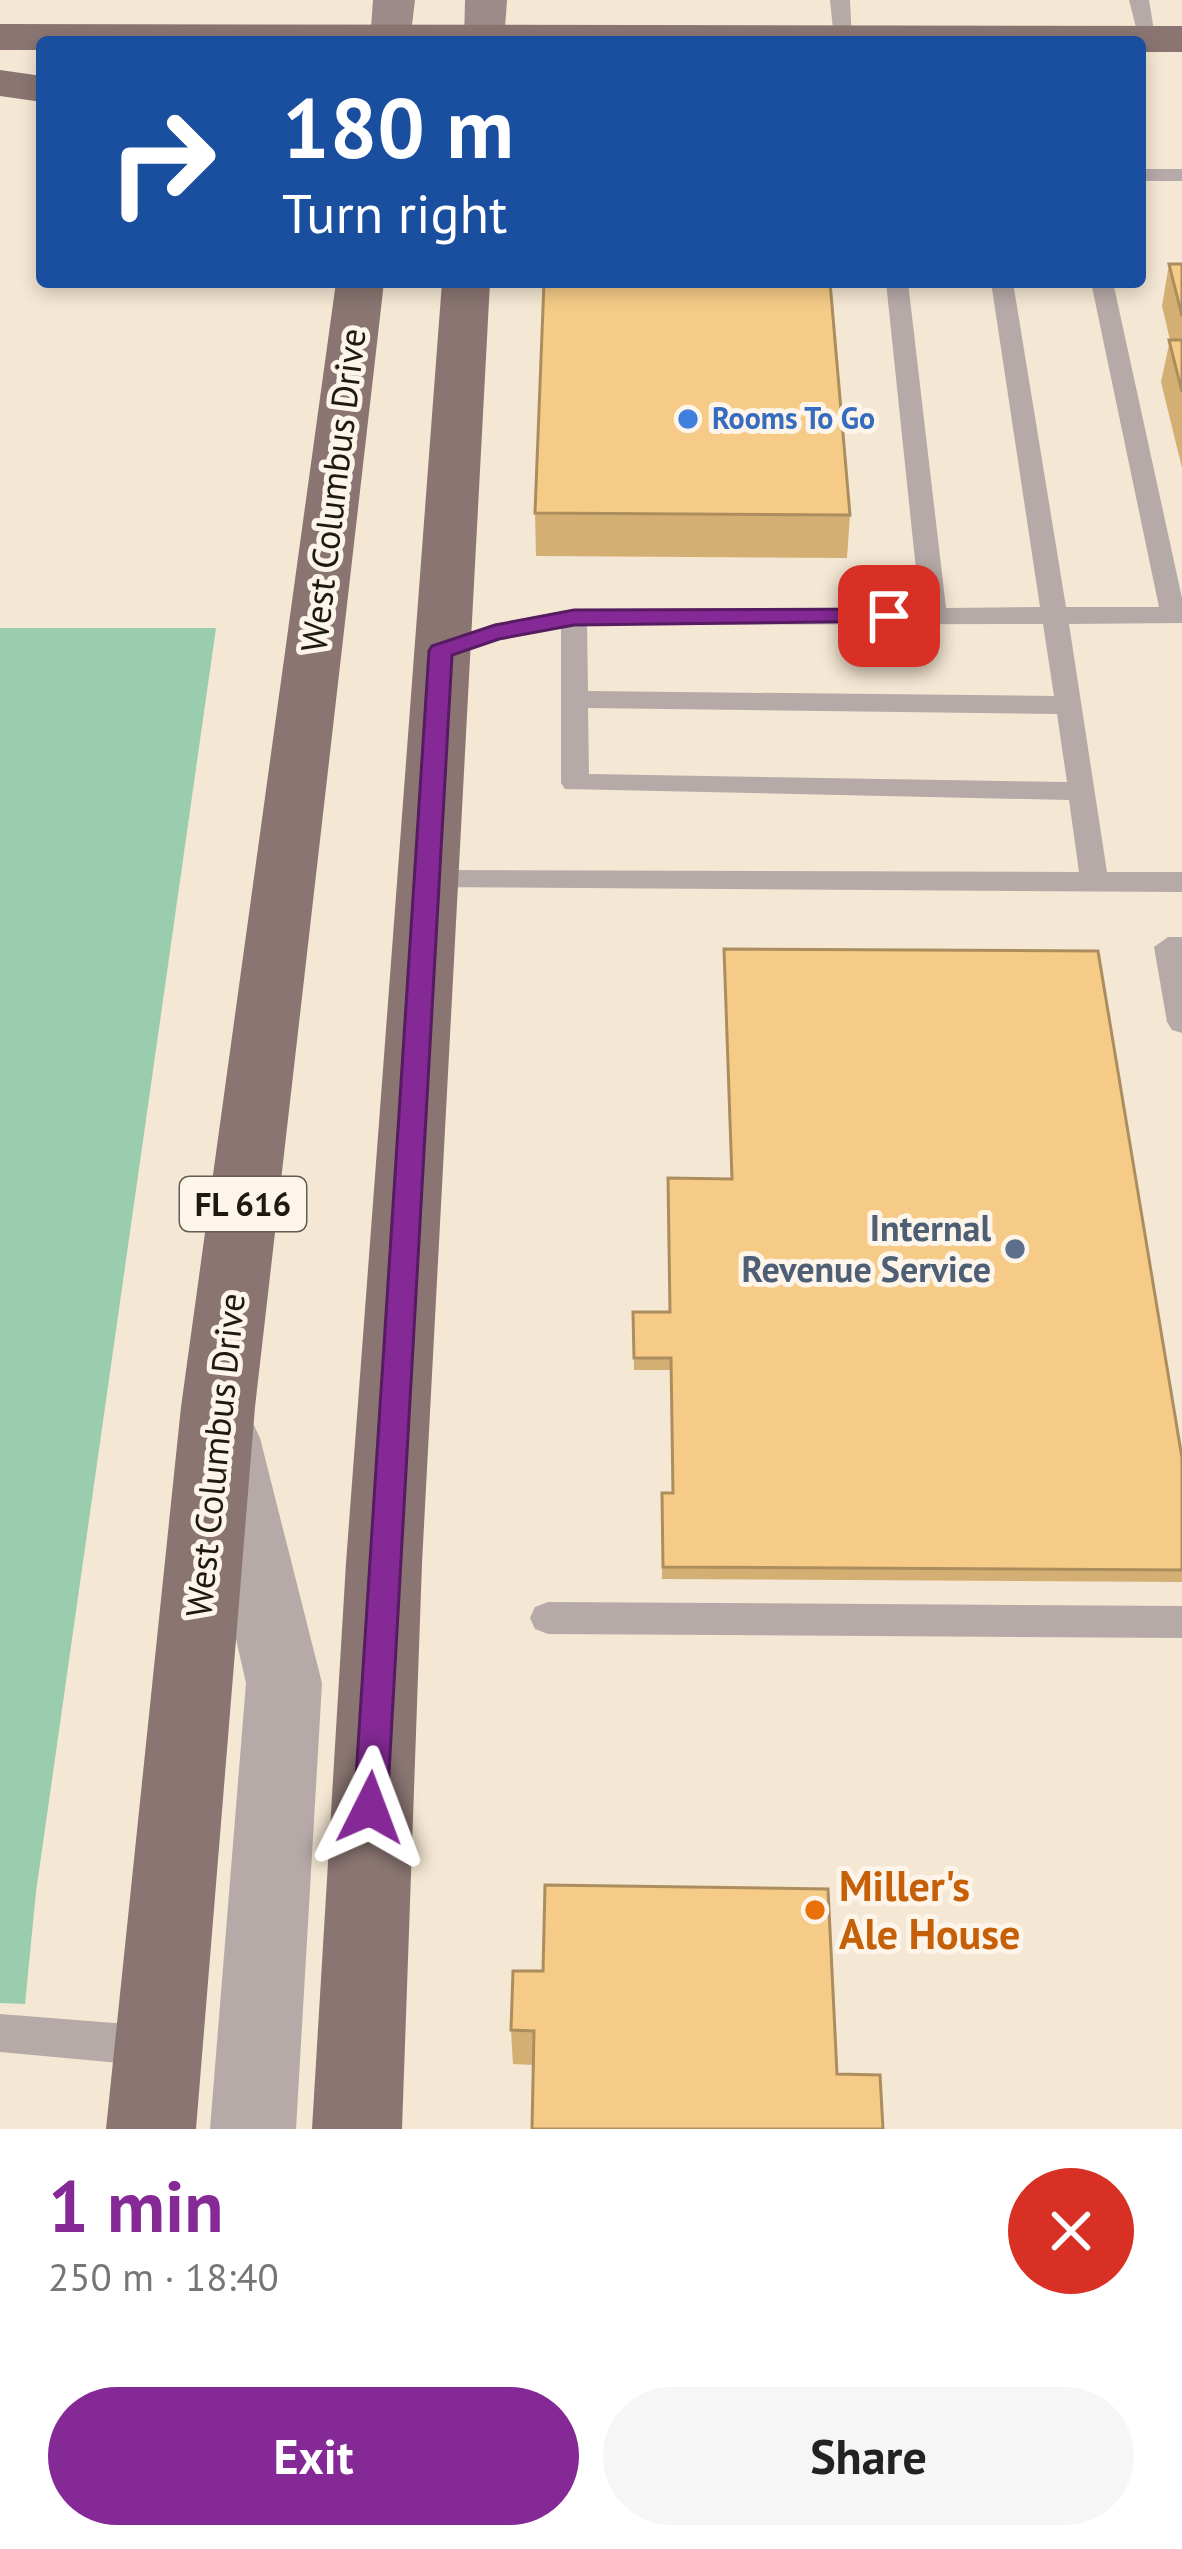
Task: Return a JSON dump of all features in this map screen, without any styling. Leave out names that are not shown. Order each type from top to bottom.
[{"type":"main road","points":[[190,36],[323,0]]},
{"type":"main road","points":[[542,0],[586,19],[1061,36]]},
{"type":"main road","points":[[221,36],[391,27],[833,26]]},
{"type":"main road","points":[[0,37],[36,37]]},
{"type":"main road","points":[[1152,40],[1182,81]]},
{"type":"main road","points":[[0,80],[36,77]]},
{"type":"main road","points":[[0,80],[36,87]]},
{"type":"main road","name":"West Columbus Drive","points":[[151,2129],[218,1407],[358,288]]},
{"type":"main road","points":[[357,2129],[377,1689],[466,288]]},
{"type":"street","points":[[218,1407],[284,1683],[253,2129]]},
{"type":"lane","points":[[1146,175],[1182,176]]},
{"type":"lane","points":[[898,288],[934,616]]},
{"type":"lane","points":[[1003,288],[1094,882]]},
{"type":"lane","points":[[440,651],[495,632],[574,617],[1177,615],[1103,288]]},
{"type":"lane","points":[[574,617],[574,783],[1082,791]]},
{"type":"lane","points":[[575,700],[1068,705]]},
{"type":"lane","points":[[425,880],[1182,883]]},
{"type":"lane","points":[[1182,947],[1168,947],[1182,1022]]},
{"type":"lane","points":[[548,1618],[1182,1622]]},
{"type":"lane","points":[[0,2033],[158,2046]]},
{"type":"green space","points":[[0,628],[216,628],[36,1892],[25,2004],[0,2003]]},
{"type":"building","points":[[1169,264],[1182,264],[1182,316]]},
{"type":"building","name":"Rooms To Go","points":[[544,288],[831,288],[850,515],[535,513]]},
{"type":"building","points":[[1169,340],[1182,340],[1182,392]]},
{"type":"building","points":[[724,949],[1098,951],[1182,1458],[1182,1570],[663,1567],[662,1493],[673,1493],[671,1358],[634,1358],[633,1312],[670,1312],[668,1178],[732,1179]]},
{"type":"building","points":[[545,1885],[828,1889],[837,2074],[880,2075],[883,2129],[532,2129],[534,2031],[511,2030],[513,1971],[543,1971]]},
{"type":"place","name":"Rooms To Go","points":[[688,419]]},
{"type":"place","name":"Internal Revenue Service","points":[[1015,1249]]},
{"type":"place","name":"Miller's Ale House","points":[[815,1910]]},
{"type":"route","points":[[370,1808],[440,651],[495,632],[574,617],[889,616]]}]
